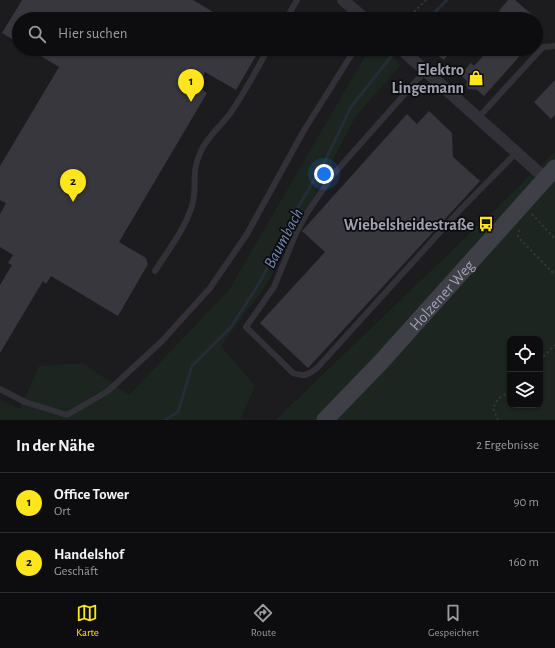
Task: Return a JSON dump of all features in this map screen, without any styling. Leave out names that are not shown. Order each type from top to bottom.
[{"type":"main road","name":"Holzener Weg","points":[[325,420],[381,362],[550,173]]},
{"type":"street","points":[[343,0],[357,12]]},
{"type":"street","points":[[409,56],[516,152],[550,173]]},
{"type":"lane","points":[[290,12],[297,0]]},
{"type":"lane","points":[[543,47],[555,46]]},
{"type":"lane","points":[[155,271],[185,221],[191,208],[194,187],[193,175],[204,143],[232,110],[264,56]]},
{"type":"lane","points":[[0,390],[25,402],[67,414],[108,391],[162,341],[210,288],[247,234],[303,132],[351,56]]},
{"type":"lane","points":[[478,118],[535,56]]},
{"type":"lane","points":[[425,71],[332,176],[307,213],[296,233],[274,287],[246,327],[293,373],[302,376],[310,374],[318,367],[460,210],[516,152]]},
{"type":"path","points":[[414,12],[426,0]]},
{"type":"path","points":[[522,204],[555,239]]},
{"type":"path","points":[[520,224],[518,237],[555,275]]},
{"type":"path","points":[[543,357],[555,345]]},
{"type":"path","points":[[498,420],[493,408],[498,399],[507,393]]},
{"type":"shaded area","points":[[0,0],[555,0],[555,151],[275,420],[0,420]]},
{"type":"shaded area","points":[[365,56],[391,56],[401,65],[356,116],[267,284],[221,346],[255,386],[240,420],[0,420],[0,400],[20,409],[39,366],[83,363],[129,395],[229,290]]},
{"type":"shaded area","points":[[555,151],[555,420],[275,420]]},
{"type":"building","points":[[22,0],[193,0],[213,12],[15,12]]},
{"type":"building","points":[[508,0],[515,0],[529,12],[500,12],[499,11]]},
{"type":"building","points":[[12,16],[12,39],[2,33]]},
{"type":"building","points":[[41,56],[256,56],[236,90],[205,72],[197,86],[207,93],[119,242],[146,258],[148,264],[118,316],[51,276],[46,284],[43,281],[0,353],[0,285],[12,265],[8,263],[13,255],[0,247],[0,214],[6,203],[0,200],[0,166],[59,67]]},
{"type":"building","points":[[438,56],[447,56],[444,60]]},
{"type":"building","points":[[483,56],[520,56],[484,96],[477,90],[468,89],[466,85],[467,81],[460,75],[471,63],[474,66]]},
{"type":"building","points":[[555,80],[555,115],[551,119],[534,102]]},
{"type":"building","points":[[429,111],[452,133],[453,157],[480,181],[308,368],[260,323],[325,252],[302,231],[407,114],[417,124]]},
{"type":"waterway","name":"Baumbach","points":[[435,12],[447,0]]},
{"type":"waterway","name":"Baumbach","points":[[165,420],[178,412],[192,366],[231,327],[260,282],[293,216],[325,161],[351,107],[391,56]]},
{"type":"place","name":"Elektro Lingemann","points":[[476,78]]},
{"type":"place","name":"Office Tower","points":[[191,102]]},
{"type":"place","name":"Handelshof","points":[[73,202]]},
{"type":"place","name":"Wiebelsheidestraße","points":[[486,224]]}]
